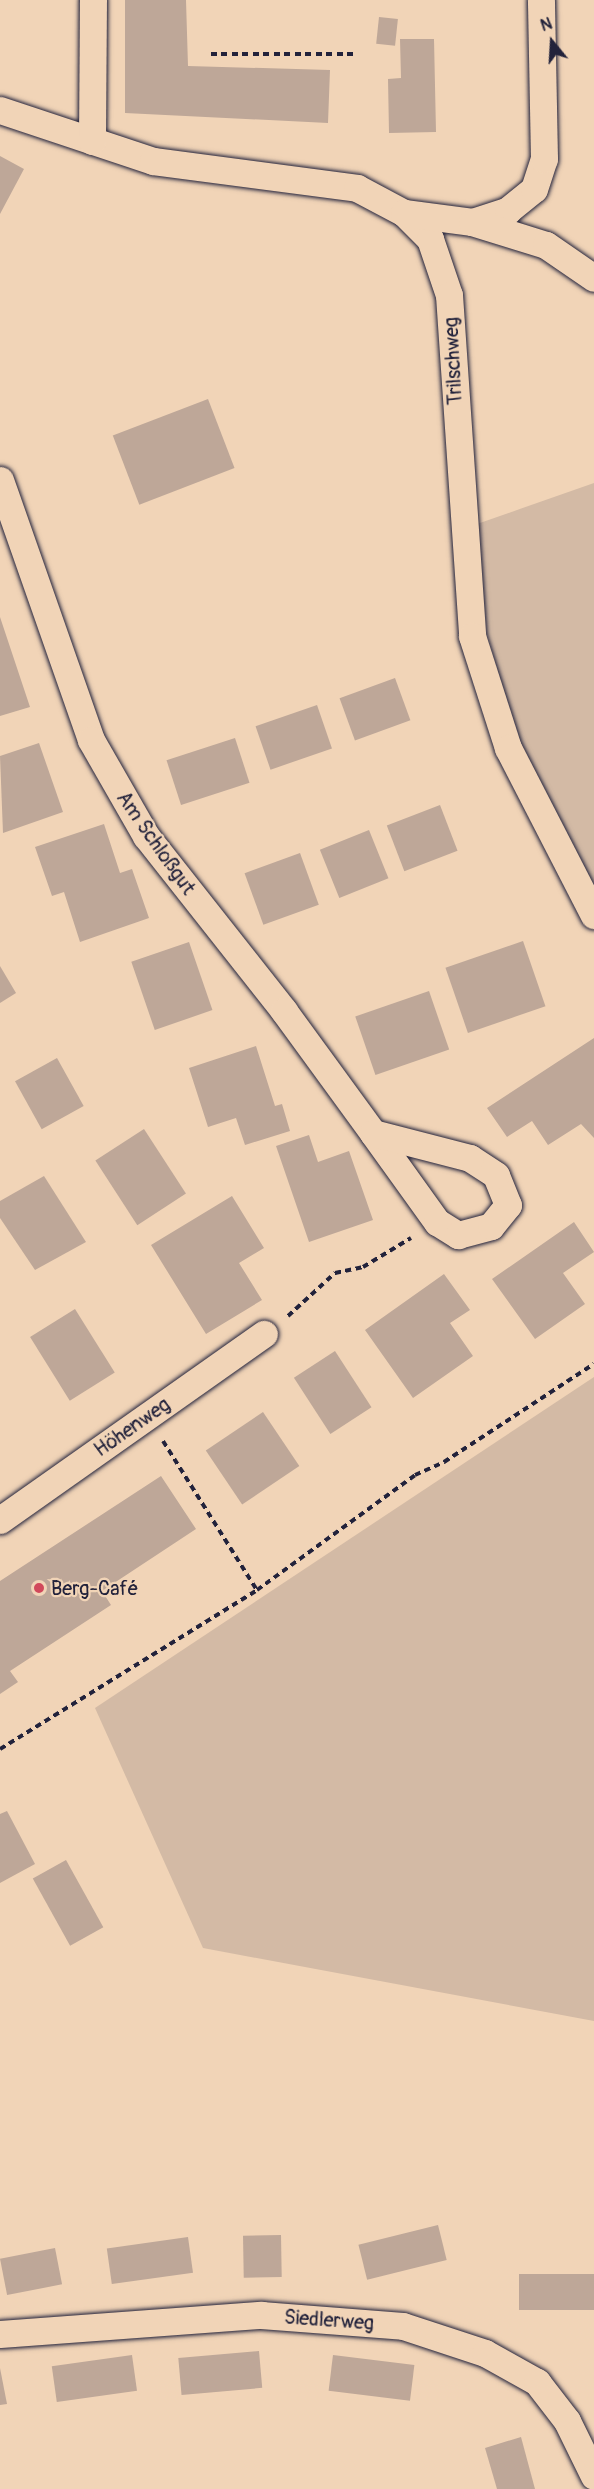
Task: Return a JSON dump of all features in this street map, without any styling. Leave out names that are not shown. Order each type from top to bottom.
[{"type":"street","points":[[92,141],[93,0]]},
{"type":"street","points":[[472,222],[508,210],[534,189],[544,159],[541,0]]},
{"type":"street","name":"Trilschweg","points":[[0,110],[153,161],[357,188],[404,213],[430,239],[449,295],[472,636],[508,748],[594,915]]},
{"type":"street","points":[[404,213],[472,222],[546,245],[594,278]]},
{"type":"street","name":"Am Schloßgut","points":[[0,480],[87,730],[112,780],[146,836],[373,1133],[437,1222]]},
{"type":"street","points":[[373,1133],[470,1158],[496,1175],[508,1205],[491,1226],[458,1235],[437,1222]]},
{"type":"street","name":"Höhenweg","points":[[0,1520],[264,1334]]},
{"type":"street","name":"Siedlerweg","points":[[0,2334],[261,2315],[403,2325],[484,2353],[537,2382],[567,2421],[594,2476]]},
{"type":"path","points":[[211,54],[356,54]]},
{"type":"path","points":[[264,1334],[318,1294],[335,1273],[363,1267],[437,1222]]},
{"type":"path","points":[[0,1749],[257,1590],[416,1475],[444,1462],[594,1364]]},
{"type":"path","points":[[147,1417],[257,1590]]},
{"type":"shaded area","points":[[594,483],[594,891],[519,744],[487,633],[477,524]]},
{"type":"shaded area","points":[[594,1377],[594,2021],[203,1948],[95,1708]]},
{"type":"building","points":[[125,0],[186,0],[188,66],[330,70],[328,123],[125,113]]},
{"type":"building","points":[[379,17],[398,19],[395,46],[376,44]]},
{"type":"building","points":[[400,39],[434,39],[436,132],[389,133],[388,79],[401,78]]},
{"type":"building","points":[[0,156],[24,169],[0,214]]},
{"type":"building","points":[[208,399],[235,468],[139,505],[113,436]]},
{"type":"building","points":[[0,617],[30,707],[0,716]]},
{"type":"building","points":[[395,678],[410,720],[355,740],[340,698]]},
{"type":"building","points":[[317,705],[332,748],[271,770],[256,726]]},
{"type":"building","points":[[235,738],[250,783],[181,805],[167,760]]},
{"type":"building","points":[[39,743],[63,812],[3,833],[0,756]]},
{"type":"building","points":[[440,805],[458,851],[404,871],[387,825]]},
{"type":"building","points":[[104,824],[120,873],[132,869],[149,918],[80,942],[64,892],[52,896],[35,847]]},
{"type":"building","points":[[369,830],[388,878],[339,898],[320,850]]},
{"type":"building","points":[[300,853],[319,905],[263,925],[245,873]]},
{"type":"building","points":[[523,941],[545,1006],[468,1033],[445,968]]},
{"type":"building","points":[[189,942],[212,1010],[155,1030],[131,962]]},
{"type":"building","points":[[0,966],[16,993],[0,1003]]},
{"type":"building","points":[[429,991],[449,1050],[375,1075],[355,1016]]},
{"type":"building","points":[[594,1038],[594,1138],[581,1124],[548,1145],[532,1121],[507,1137],[487,1108]]},
{"type":"building","points":[[256,1046],[275,1106],[282,1104],[290,1131],[245,1145],[236,1118],[208,1127],[189,1068]]},
{"type":"building","points":[[57,1058],[84,1106],[42,1129],[15,1081]]},
{"type":"building","points":[[144,1129],[186,1194],[137,1225],[95,1161]]},
{"type":"building","points":[[309,1135],[318,1162],[349,1151],[373,1220],[309,1242],[276,1146]]},
{"type":"building","points":[[44,1176],[86,1242],[35,1270],[0,1218],[0,1201]]},
{"type":"building","points":[[232,1196],[264,1248],[239,1263],[262,1300],[206,1334],[151,1245]]},
{"type":"building","points":[[574,1222],[594,1252],[563,1273],[585,1304],[535,1339],[492,1279]]},
{"type":"building","points":[[444,1274],[470,1310],[450,1323],[473,1356],[413,1398],[365,1330]]},
{"type":"building","points":[[75,1309],[115,1373],[70,1401],[30,1337]]},
{"type":"building","points":[[335,1351],[371,1407],[330,1434],[294,1378]]},
{"type":"building","points":[[263,1412],[299,1466],[242,1504],[206,1451]]},
{"type":"building","points":[[161,1476],[196,1529],[102,1591],[111,1605],[10,1671],[18,1682],[0,1694],[0,1581]]},
{"type":"building","points":[[7,1811],[35,1864],[0,1883],[0,1814]]},
{"type":"building","points":[[66,1860],[103,1927],[70,1946],[33,1878]]},
{"type":"building","points":[[438,2225],[447,2260],[367,2280],[358,2245]]},
{"type":"building","points":[[281,2235],[282,2277],[244,2278],[243,2236]]},
{"type":"building","points":[[188,2237],[193,2273],[112,2284],[107,2248]]},
{"type":"building","points":[[55,2248],[62,2284],[7,2295],[0,2259]]},
{"type":"building","points":[[519,2274],[594,2274],[594,2310],[519,2310]]},
{"type":"building","points":[[259,2351],[262,2388],[182,2395],[178,2358]]},
{"type":"building","points":[[132,2355],[137,2391],[57,2402],[52,2366]]},
{"type":"building","points":[[333,2355],[414,2365],[410,2401],[329,2391]]},
{"type":"building","points":[[0,2368],[7,2404],[0,2405]]},
{"type":"building","points":[[521,2437],[535,2489],[497,2489],[485,2448]]},
{"type":"place","name":"Berg-Café","points":[[39,1588]]}]
